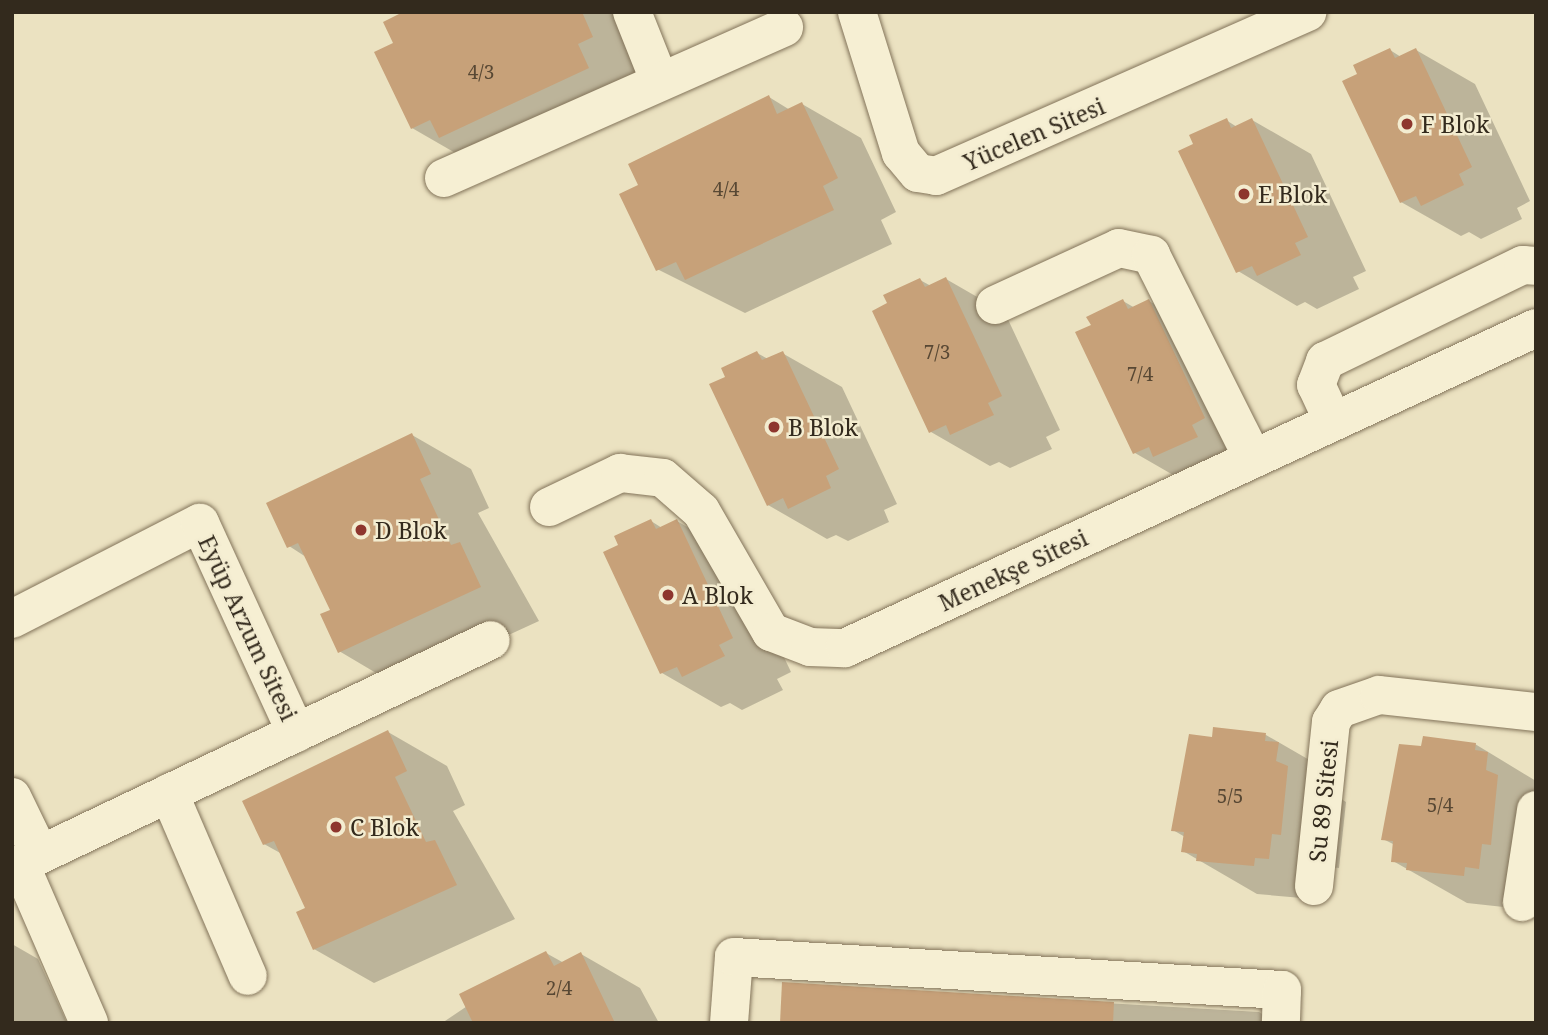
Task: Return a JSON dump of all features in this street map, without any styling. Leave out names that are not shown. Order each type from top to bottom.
[{"type":"lane","points":[[632,12],[659,80]]},
{"type":"lane","name":"Yücelen Sitesi","points":[[857,12],[901,153],[919,173],[936,176],[1307,12]]},
{"type":"lane","points":[[444,178],[659,80],[784,27]]},
{"type":"lane","points":[[995,305],[1119,248],[1150,255],[1253,458]]},
{"type":"lane","points":[[1333,422],[1316,385],[1325,361],[1523,265],[1536,266]]},
{"type":"lane","name":"Menekşe Sitesi","points":[[549,508],[620,473],[663,478],[701,510],[771,632],[810,647],[845,648],[1536,328]]},
{"type":"lane","name":"Eyüp Arzum Sitesi","points":[[12,619],[200,523],[296,733]]},
{"type":"lane","name":"Eyüp Arzum Sitesi","points":[[24,862],[491,640]]},
{"type":"lane","name":"Su 89 Sitesi","points":[[1314,886],[1331,722],[1339,709],[1379,695],[1536,712]]},
{"type":"lane","points":[[169,793],[248,976]]},
{"type":"lane","points":[[12,797],[24,862],[89,1023]]},
{"type":"lane","points":[[1522,902],[1536,810]]},
{"type":"lane","points":[[729,1023],[734,957],[1282,990],[1280,1023]]},
{"type":"building","points":[[403,12],[582,12],[593,37],[578,44],[589,68],[439,138],[430,120],[411,129],[374,52],[393,43],[383,22]]},
{"type":"building","name":"F Blok","points":[[1390,48],[1395,58],[1416,48],[1472,167],[1459,174],[1464,185],[1421,206],[1416,196],[1400,203],[1342,81],[1357,74],[1353,65]]},
{"type":"building","points":[[769,95],[777,114],[802,102],[838,178],[823,186],[834,210],[685,280],[676,262],[656,271],[619,194],[638,185],[628,164]]},
{"type":"building","name":"E Blok","points":[[1227,118],[1231,128],[1252,118],[1308,237],[1295,243],[1301,255],[1257,276],[1252,266],[1236,273],[1178,151],[1193,144],[1189,135]]},
{"type":"building","points":[[946,277],[1002,396],[988,403],[994,415],[950,435],[946,425],[929,433],[872,311],[887,303],[883,295],[920,278],[925,287]]},
{"type":"building","points":[[1123,299],[1128,309],[1149,299],[1205,418],[1192,425],[1198,437],[1153,457],[1149,447],[1133,454],[1075,332],[1091,325],[1086,317]]},
{"type":"building","name":"B Blok","points":[[757,351],[762,360],[783,351],[839,469],[826,476],[831,488],[788,509],[783,498],[767,506],[709,384],[725,377],[721,368]]},
{"type":"building","name":"D Blok","points":[[412,433],[431,474],[420,479],[451,545],[460,542],[481,587],[338,653],[320,614],[330,610],[298,543],[287,548],[266,503]]},
{"type":"building","name":"A Blok","points":[[651,519],[656,529],[677,519],[733,638],[719,645],[725,656],[682,677],[677,667],[660,674],[603,552],[618,545],[614,536]]},
{"type":"building","points":[[1213,727],[1266,733],[1265,741],[1279,742],[1276,761],[1288,766],[1281,835],[1272,834],[1269,859],[1255,858],[1254,866],[1196,861],[1197,854],[1181,852],[1184,832],[1171,831],[1189,734],[1212,737]]},
{"type":"building","name":"C Blok","points":[[388,730],[407,771],[395,777],[426,842],[435,840],[457,885],[313,950],[296,912],[305,908],[274,841],[263,845],[242,801]]},
{"type":"building","points":[[1423,736],[1476,743],[1475,750],[1488,752],[1486,770],[1498,775],[1491,845],[1482,844],[1479,869],[1465,867],[1464,876],[1406,870],[1407,863],[1391,862],[1393,841],[1381,840],[1399,744],[1421,746]]},
{"type":"building","points":[[546,951],[554,966],[581,952],[615,1023],[473,1023],[459,994]]},
{"type":"building","points":[[782,982],[1114,1002],[1113,1023],[780,1023]]},
{"type":"place","name":"F Blok","points":[[1407,124]]},
{"type":"place","name":"E Blok","points":[[1244,194]]},
{"type":"place","name":"B Blok","points":[[774,427]]},
{"type":"place","name":"D Blok","points":[[361,530]]},
{"type":"place","name":"A Blok","points":[[668,595]]},
{"type":"place","name":"C Blok","points":[[336,827]]}]
